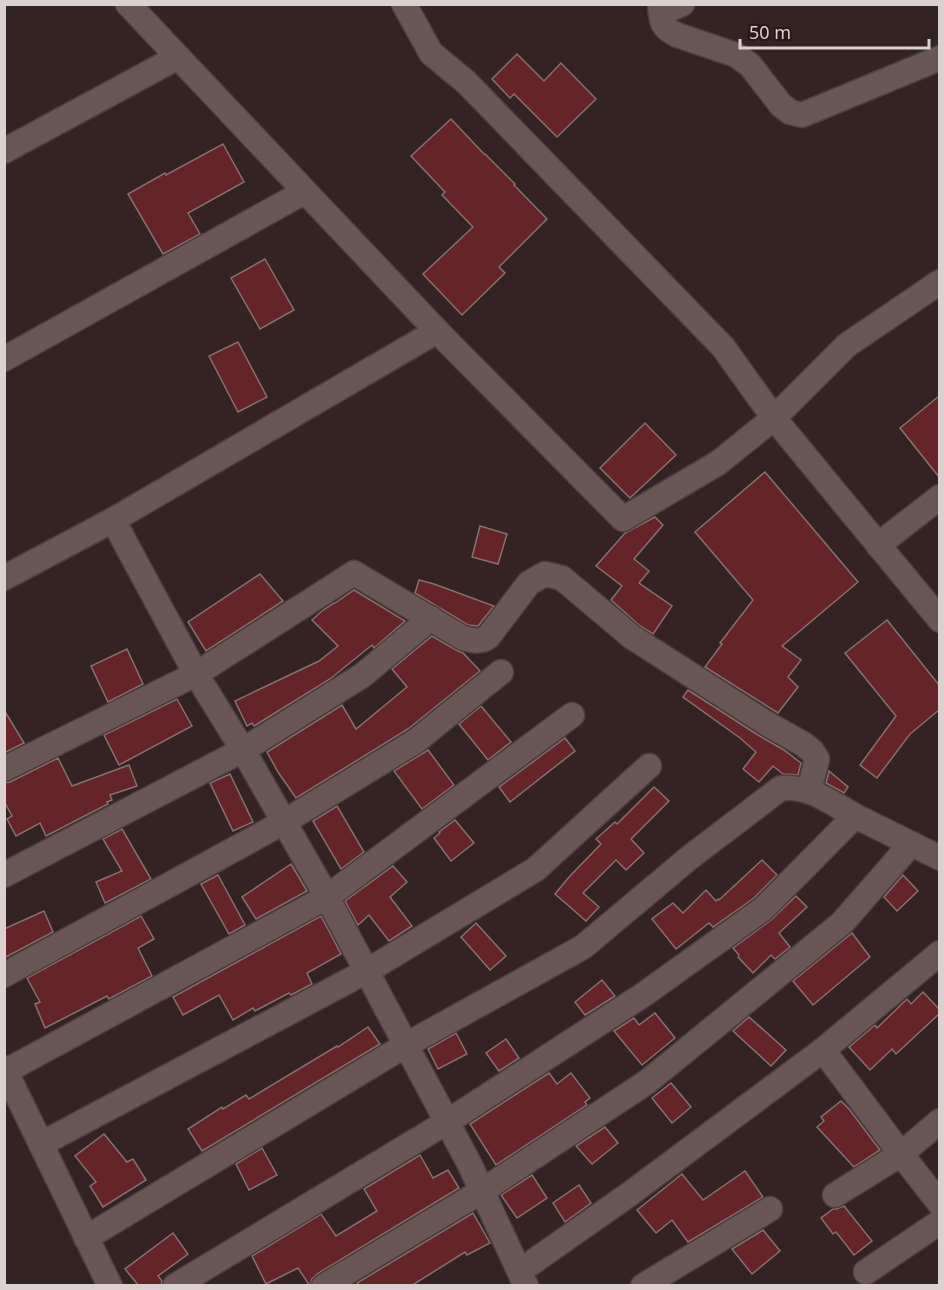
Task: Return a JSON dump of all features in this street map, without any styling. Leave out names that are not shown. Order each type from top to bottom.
[{"type":"street","points":[[128,4],[437,331],[623,519],[718,463],[774,418],[847,345],[939,282]]},
{"type":"street","points":[[404,4],[431,53],[466,81],[723,347],[774,418],[939,620]]},
{"type":"street","points":[[667,7],[661,22],[668,31],[736,55],[750,65],[781,105],[790,112],[802,116],[939,58]]},
{"type":"street","points":[[4,151],[178,57]]},
{"type":"street","points":[[4,359],[304,192]]},
{"type":"street","points":[[4,578],[113,520],[437,331]]},
{"type":"street","points":[[878,545],[939,497]]},
{"type":"street","points":[[113,520],[196,674],[243,750],[327,897],[470,1165],[523,1278],[631,1193],[823,1050],[939,953]]},
{"type":"street","points":[[4,769],[196,674],[354,573],[463,638],[478,641],[488,637],[529,583],[545,574],[562,578],[632,637],[812,751],[817,759],[809,791]]},
{"type":"street","points":[[4,875],[243,750],[363,675],[431,618]]},
{"type":"street","points":[[4,975],[285,822],[416,741],[501,672]]},
{"type":"street","points":[[111,1286],[5,1070],[327,897],[572,715]]},
{"type":"street","points":[[41,1144],[367,972],[536,869],[649,766]]},
{"type":"street","points":[[86,1238],[406,1045],[583,947],[689,858],[781,788],[809,791],[939,858]]},
{"type":"street","points":[[175,1286],[447,1122],[643,995],[763,909],[855,816]]},
{"type":"street","points":[[324,1286],[482,1191],[646,1082],[843,923],[910,844]]},
{"type":"street","points":[[823,1050],[939,1204]]},
{"type":"street","points":[[835,1195],[901,1154],[939,1121]]},
{"type":"street","points":[[643,1286],[770,1209]]},
{"type":"street","points":[[866,1272],[939,1222]]},
{"type":"building","points":[[517,54],[544,81],[561,63],[596,99],[557,137],[514,94],[510,98],[492,79]]},
{"type":"building","points":[[451,119],[547,219],[499,267],[505,273],[462,315],[423,274],[473,227],[442,195],[445,192],[411,156]]},
{"type":"building","points":[[223,144],[244,182],[188,213],[200,234],[163,254],[128,194]]},
{"type":"building","points":[[265,259],[294,310],[260,329],[231,278]]},
{"type":"building","points":[[238,342],[267,397],[238,412],[209,356]]},
{"type":"building","points":[[939,396],[939,477],[900,428]]},
{"type":"building","points":[[645,423],[676,455],[630,498],[600,468]]},
{"type":"building","points":[[765,472],[858,582],[782,646],[801,660],[788,677],[798,687],[778,713],[705,667],[753,600],[695,532]]},
{"type":"building","points":[[655,517],[663,525],[634,559],[649,571],[639,583],[672,606],[653,634],[640,626],[611,600],[622,586],[596,566],[625,533]]},
{"type":"building","points":[[480,526],[507,534],[498,564],[472,557]]},
{"type":"building","points":[[260,574],[283,601],[206,651],[188,622]]},
{"type":"building","points":[[419,580],[494,606],[478,626],[468,625],[415,593]]},
{"type":"building","points":[[354,590],[405,621],[374,648],[372,645],[330,679],[254,726],[252,723],[247,726],[235,701],[319,661],[338,646],[312,620]]},
{"type":"building","points":[[887,620],[939,685],[939,710],[910,734],[877,778],[860,765],[896,716],[845,653]]},
{"type":"building","points":[[432,636],[463,653],[480,671],[408,729],[296,798],[267,752],[342,705],[356,729],[407,687],[392,669]]},
{"type":"building","points":[[127,649],[143,684],[108,702],[91,666]]},
{"type":"building","points":[[688,690],[801,763],[798,775],[783,774],[773,766],[759,782],[743,769],[756,752],[683,697]]},
{"type":"building","points":[[177,699],[192,726],[119,765],[104,735]]},
{"type":"building","points":[[481,706],[511,742],[488,760],[459,724]]},
{"type":"building","points":[[4,710],[24,743],[4,753]]},
{"type":"building","points":[[565,738],[575,751],[510,802],[499,787]]},
{"type":"building","points":[[428,750],[454,785],[422,809],[394,771]]},
{"type":"building","points":[[58,758],[72,786],[129,765],[137,786],[110,795],[112,800],[107,802],[108,804],[46,836],[40,823],[16,836],[7,819],[12,816],[4,801],[4,783]]},
{"type":"building","points":[[829,771],[848,787],[844,793],[826,783]]},
{"type":"building","points":[[230,774],[253,822],[233,831],[210,783]]},
{"type":"building","points":[[654,787],[669,801],[631,839],[644,853],[626,870],[616,860],[583,893],[599,907],[586,921],[555,894],[601,844],[596,839],[615,822],[617,824]]},
{"type":"building","points":[[337,806],[364,852],[341,869],[313,821]]},
{"type":"building","points":[[455,820],[474,843],[451,861],[434,838]]},
{"type":"building","points":[[122,829],[151,879],[105,903],[96,882],[122,871],[103,839]]},
{"type":"building","points":[[762,860],[777,875],[754,898],[713,927],[709,923],[676,949],[652,919],[673,903],[683,913],[706,890],[716,901],[719,900]]},
{"type":"building","points":[[291,864],[307,891],[256,919],[242,897]]},
{"type":"building","points":[[393,866],[407,882],[390,897],[412,926],[389,941],[369,915],[358,925],[345,901]]},
{"type":"building","points":[[218,875],[245,925],[229,934],[201,884]]},
{"type":"building","points":[[903,875],[918,891],[897,911],[884,897]]},
{"type":"building","points":[[796,896],[807,907],[779,933],[790,947],[775,959],[771,955],[753,973],[733,948],[771,920]]},
{"type":"building","points":[[44,911],[53,932],[4,958],[4,929]]},
{"type":"building","points":[[141,916],[154,939],[138,948],[152,976],[109,999],[107,996],[45,1028],[35,1004],[40,1002],[27,978]]},
{"type":"building","points":[[321,916],[341,954],[307,973],[312,984],[255,1011],[253,1008],[233,1020],[219,995],[183,1015],[173,997]]},
{"type":"building","points":[[476,923],[506,956],[490,970],[461,937]]},
{"type":"building","points":[[852,933],[870,957],[813,1005],[793,981]]},
{"type":"building","points":[[602,980],[615,996],[585,1015],[575,1002]]},
{"type":"building","points":[[923,992],[939,1009],[939,1014],[896,1054],[892,1049],[870,1070],[849,1047],[875,1025],[877,1028],[907,999],[911,1004]]},
{"type":"building","points":[[655,1013],[675,1038],[642,1065],[614,1031],[634,1018],[639,1025]]},
{"type":"building","points":[[749,1017],[786,1050],[771,1066],[733,1031]]},
{"type":"building","points":[[368,1027],[380,1044],[202,1151],[188,1129],[246,1095],[249,1099]]},
{"type":"building","points":[[456,1033],[467,1054],[438,1069],[428,1049]]},
{"type":"building","points":[[506,1039],[519,1058],[499,1071],[486,1053]]},
{"type":"building","points":[[549,1073],[557,1084],[571,1073],[590,1098],[585,1102],[587,1105],[496,1165],[470,1124]]},
{"type":"building","points":[[671,1083],[691,1107],[672,1123],[652,1098]]},
{"type":"building","points":[[841,1101],[880,1150],[854,1167],[817,1127],[824,1121],[821,1117]]},
{"type":"building","points":[[605,1127],[618,1143],[592,1164],[576,1146]]},
{"type":"building","points":[[104,1134],[127,1162],[133,1159],[146,1180],[103,1207],[90,1186],[96,1182],[75,1156]]},
{"type":"building","points":[[262,1148],[277,1175],[249,1190],[236,1164]]},
{"type":"building","points":[[420,1155],[433,1178],[448,1170],[459,1188],[317,1274],[310,1286],[298,1268],[266,1284],[252,1256],[321,1214],[336,1236],[377,1211],[364,1189]]},
{"type":"building","points":[[745,1171],[763,1197],[688,1242],[672,1220],[656,1233],[637,1210],[682,1174],[703,1200]]},
{"type":"building","points":[[532,1175],[547,1198],[517,1218],[501,1195]]},
{"type":"building","points":[[579,1185],[591,1203],[565,1222],[553,1203]]},
{"type":"building","points":[[844,1206],[872,1241],[854,1255],[836,1232],[833,1234],[821,1218],[833,1209]]},
{"type":"building","points":[[473,1213],[490,1243],[467,1255],[465,1252],[411,1286],[359,1286],[357,1283]]},
{"type":"building","points":[[763,1230],[780,1251],[752,1274],[732,1249]]},
{"type":"building","points":[[173,1233],[188,1254],[158,1276],[162,1281],[161,1286],[139,1286],[125,1269]]}]
